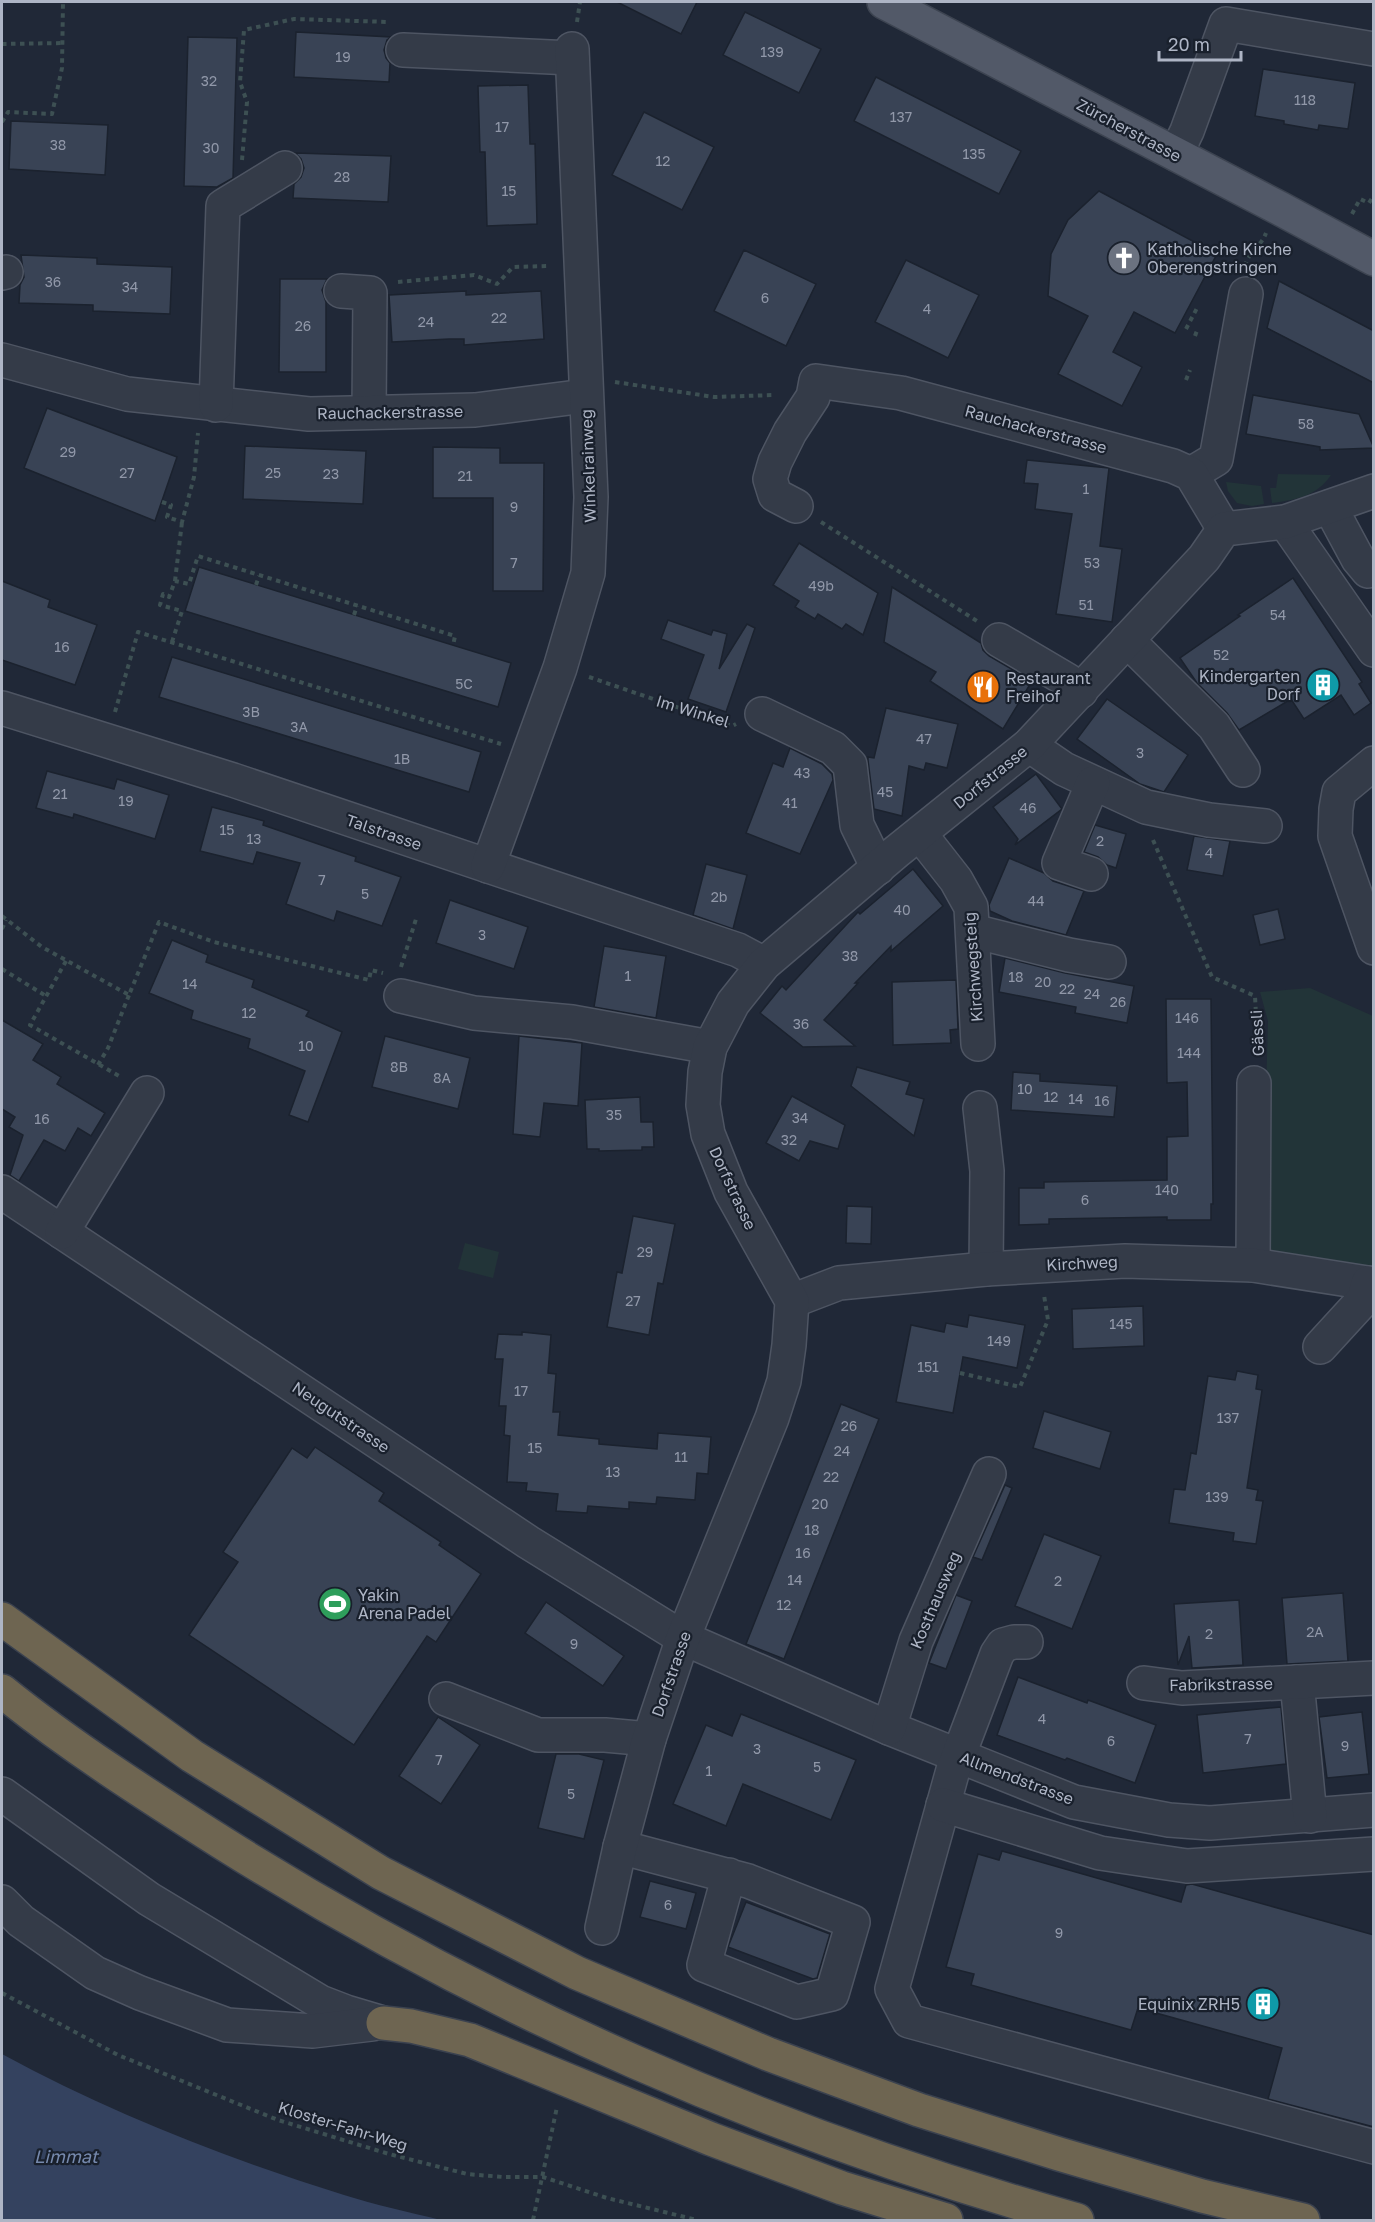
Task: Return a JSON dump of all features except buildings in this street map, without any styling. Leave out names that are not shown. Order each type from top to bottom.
[{"type":"highway","points":[[2,1619],[192,1756],[381,1873],[577,1973],[768,2054],[919,2110],[1169,2186],[1303,2220]]},
{"type":"highway","points":[[2,1691],[148,1796],[258,1865],[370,1931],[473,1986],[570,2033],[678,2080],[834,2142],[1077,2220]]},
{"type":"highway","points":[[383,2023],[419,2028],[478,2043],[711,2139],[842,2188],[946,2220]]},
{"type":"main road","name":"Zürcherstrasse","points":[[884,2],[1374,259]]},
{"type":"street","points":[[1176,154],[1187,131],[1226,24],[1374,49]]},
{"type":"street","name":"Winkelrainweg","points":[[410,51],[572,54],[591,497],[588,573],[560,668],[488,866]]},
{"type":"street","points":[[207,417],[224,206],[285,168]]},
{"type":"street","points":[[355,292],[369,412]]},
{"type":"street","points":[[1246,294],[1216,459],[1191,474],[1224,529],[1285,522],[1374,490]]},
{"type":"street","name":"Rauchackerstrasse","points":[[2,360],[207,417],[475,410],[585,396]]},
{"type":"street","name":"Rauchackerstrasse","points":[[796,506],[775,495],[770,478],[790,432],[813,397],[816,381],[901,393],[1162,463],[1191,474]]},
{"type":"street","points":[[1330,507],[1358,559],[1368,571]]},
{"type":"street","points":[[1285,522],[1374,650]]},
{"type":"street","name":"Dorfstrasse","points":[[602,1928],[620,1846],[649,1739],[682,1638],[772,1418],[784,1381],[792,1301],[731,1191],[708,1134],[703,1105],[705,1072],[710,1047],[733,1003],[764,964],[1029,745],[1204,558],[1224,529]]},
{"type":"street","points":[[990,632],[1081,691]]},
{"type":"street","points":[[1127,640],[1214,726],[1243,770]]},
{"type":"street","name":"Talstrasse","points":[[2,708],[233,780],[738,951],[764,964]]},
{"type":"street","points":[[762,714],[833,748],[850,765],[857,825],[878,868]]},
{"type":"street","points":[[1029,745],[1064,769],[1146,807],[1209,820],[1265,826]]},
{"type":"street","points":[[1374,763],[1339,792],[1335,836],[1374,948]]},
{"type":"street","points":[[1091,874],[1059,863],[1093,783]]},
{"type":"street","name":"Kirchwegsteig","points":[[920,834],[956,880],[971,907],[978,1044]]},
{"type":"street","points":[[973,931],[1069,955],[1109,962]]},
{"type":"street","points":[[396,982],[474,1013],[572,1022],[710,1047]]},
{"type":"street","points":[[1253,1265],[1254,1083]]},
{"type":"street","points":[[62,1232],[147,1093]]},
{"type":"street","points":[[980,1108],[987,1171],[986,1269]]},
{"type":"street","name":"Neugutstrasse","points":[[2,1192],[528,1542],[682,1638]]},
{"type":"street","name":"Kirchweg","points":[[792,1301],[839,1283],[986,1269],[1125,1260],[1253,1265],[1371,1284]]},
{"type":"street","points":[[1320,1347],[1364,1299],[1371,1284]]},
{"type":"street","name":"Kosthausweg","points":[[889,1728],[916,1641],[988,1474]]},
{"type":"street","name":"Allmendstrasse","points":[[682,1638],[889,1728],[1074,1802],[1169,1820],[1210,1823],[1374,1810]]},
{"type":"street","points":[[1026,1642],[1003,1645],[997,1654],[958,1755],[892,1989],[909,2021],[1374,2146]]},
{"type":"street","name":"Fabrikstrasse","points":[[1144,1683],[1182,1688],[1374,1678]]},
{"type":"street","name":"Fabrikstrasse","points":[[1297,1682],[1310,1816]]},
{"type":"street","points":[[446,1699],[538,1735],[605,1735],[649,1739]]},
{"type":"street","points":[[2,1794],[149,1899],[320,2001],[346,2012],[383,2023]]},
{"type":"street","points":[[943,1805],[1100,1853],[1187,1866],[1374,1854]]},
{"type":"street","points":[[620,1846],[729,1875],[748,1881],[853,1922],[832,1994],[797,2001],[704,1965],[729,1875]]},
{"type":"street","points":[[2,1902],[21,1922],[95,1972],[140,1993],[227,2025],[313,2031],[383,2023]]},
{"type":"path","points":[[2,122],[8,112],[52,114],[62,68],[63,2]]},
{"type":"path","points":[[239,196],[247,102],[240,82],[244,30],[294,19],[399,23],[410,51]]},
{"type":"path","points":[[2,44],[64,43]]},
{"type":"path","points":[[1351,216],[1360,199],[1369,203],[1374,195]]},
{"type":"path","points":[[1246,294],[1243,277],[1247,256],[1263,241],[1267,230]]},
{"type":"path","points":[[355,292],[393,283],[474,275],[497,284],[513,267],[580,264]]},
{"type":"path","points":[[1186,329],[1197,308]]},
{"type":"path","points":[[1195,336],[1198,328]]},
{"type":"path","points":[[1186,380],[1190,370]]},
{"type":"path","points":[[585,396],[600,381],[714,397],[775,395]]},
{"type":"path","points":[[172,642],[182,612],[160,605],[163,594],[170,597],[175,581],[182,522],[207,417]]},
{"type":"path","points":[[162,502],[171,505],[167,517],[182,522]]},
{"type":"path","points":[[796,506],[990,632]]},
{"type":"path","points":[[175,581],[189,584],[198,556],[455,636],[453,646]]},
{"type":"path","points":[[256,585],[259,576]]},
{"type":"path","points":[[354,615],[357,606]]},
{"type":"path","points":[[107,741],[138,632],[529,752]]},
{"type":"path","name":"Im Winkel","points":[[560,668],[732,726],[762,714]]},
{"type":"path","name":"Gässli","points":[[1146,807],[1143,816],[1212,977],[1255,996],[1258,1069],[1254,1083]]},
{"type":"path","points":[[2,916],[42,947],[129,995]]},
{"type":"path","points":[[98,1065],[108,1048],[159,921],[213,942],[369,980],[371,970],[396,982],[416,919]]},
{"type":"path","points":[[2,929],[6,920]]},
{"type":"path","points":[[66,961],[30,1025],[147,1093]]},
{"type":"path","points":[[2,969],[46,996]]},
{"type":"path","points":[[960,1373],[1020,1387],[1048,1320],[1044,1290]]},
{"type":"path","name":"Kloster-Fahr-Weg","points":[[2,1993],[118,2055],[278,2120],[389,2154],[467,2174],[543,2177],[607,2198],[697,2220]]},
{"type":"path","points":[[533,2220],[559,2098]]},
{"type":"shaded area","points":[[1278,474],[1331,475],[1319,488],[1305,496],[1272,503],[1270,488],[1276,488]]},
{"type":"shaded area","points":[[1226,482],[1261,486],[1264,504],[1252,506],[1237,503],[1228,491]]},
{"type":"shaded area","points":[[1310,988],[1373,1016],[1373,1278],[1273,1256],[1262,1235],[1268,1021],[1260,992]]},
{"type":"shaded area","points":[[465,1243],[499,1252],[493,1278],[458,1269]]},
{"type":"water","name":"Limmat","points":[[2,2054],[84,2096],[212,2150],[356,2199],[441,2220],[2,2220]]},
{"type":"place","name":"Katholische Kirche Oberengstringen","points":[[1124,258]]},
{"type":"place","name":"Kindergarten Dorf","points":[[1323,685]]},
{"type":"place","name":"Restaurant Freihof","points":[[983,687]]},
{"type":"place","name":"Yakin Arena Padel","points":[[335,1604]]},
{"type":"place","name":"Equinix ZRH5","points":[[1263,2004]]}]
